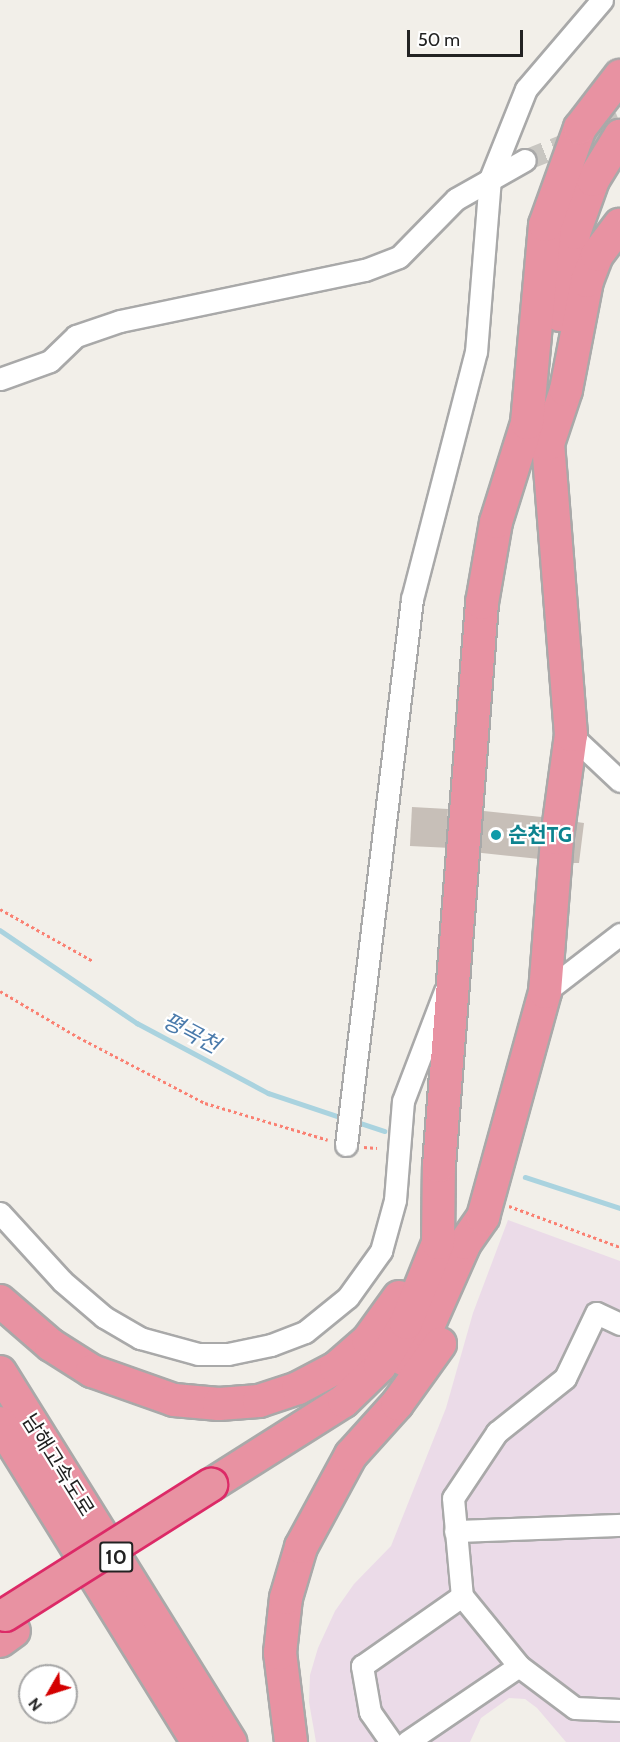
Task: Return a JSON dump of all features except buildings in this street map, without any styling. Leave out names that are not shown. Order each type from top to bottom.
[{"type":"highway","points":[[214,1494],[344,1401],[380,1366],[406,1323],[438,1244],[438,1209],[453,971],[482,603],[496,522],[526,423],[545,225],[580,128],[620,76]]},
{"type":"highway","points":[[564,168],[620,104]]},
{"type":"highway","points":[[291,1742],[280,1653],[286,1598],[301,1547],[351,1455],[435,1355],[465,1294],[496,1212],[545,992],[557,838],[571,735],[571,693],[548,444],[560,307],[574,233],[593,180],[620,136]]},
{"type":"highway","points":[[548,444],[566,390],[587,281],[597,255],[620,225]]},
{"type":"highway","points":[[0,1301],[51,1345],[92,1371],[131,1388],[174,1400],[219,1404],[259,1401],[298,1388],[336,1368],[368,1340],[397,1302],[438,1209]]},
{"type":"highway","points":[[5,1627],[214,1494],[347,1419],[391,1381],[426,1331],[465,1243],[496,1212]]},
{"type":"highway","name":"남해고속도로","points":[[0,1372],[230,1742]]},
{"type":"highway","name":"남해고속도로","points":[[0,1423],[198,1742]]},
{"type":"highway","points":[[153,1667],[183,1742]]},
{"type":"street","points":[[346,1145],[355,1092],[412,599],[476,352],[490,179],[526,89],[602,0]]},
{"type":"street","points":[[0,379],[50,360],[75,336],[120,321],[365,270],[399,257],[456,199],[525,160]]},
{"type":"street","points":[[571,735],[620,780]]},
{"type":"street","points":[[545,992],[620,934]]},
{"type":"street","points":[[0,1214],[62,1281],[104,1317],[140,1338],[198,1354],[228,1354],[271,1345],[305,1332],[348,1297],[381,1251],[394,1200],[408,1078],[453,971]]},
{"type":"street","points":[[620,1324],[596,1313],[565,1378],[497,1432],[453,1498],[462,1596],[519,1666],[575,1708],[620,1710]]},
{"type":"street","points":[[455,1531],[620,1525]]},
{"type":"street","points":[[391,1742],[370,1712],[362,1666],[462,1596]]},
{"type":"street","points":[[407,1742],[519,1666]]},
{"type":"path","points":[[0,909],[93,962]]},
{"type":"path","points":[[0,991],[78,1037],[205,1103],[346,1145],[377,1148]]},
{"type":"path","points":[[496,1212],[620,1247]]},
{"type":"shaded area","points":[[508,1220],[620,1261],[620,1742],[566,1742],[537,1708],[525,1699],[509,1698],[481,1718],[470,1742],[316,1742],[309,1702],[310,1675],[318,1648],[335,1611],[354,1584],[391,1546],[446,1408],[473,1313]]},
{"type":"waterway","name":"평곡천","points":[[0,930],[137,1023],[268,1093],[343,1118]]},
{"type":"waterway","name":"평곡천","points":[[354,1121],[384,1131]]},
{"type":"waterway","name":"평곡천","points":[[525,1177],[620,1208]]},
{"type":"tunnel","points":[[525,160],[620,122]]},
{"type":"place","name":"순천TG","points":[[496,835]]}]
